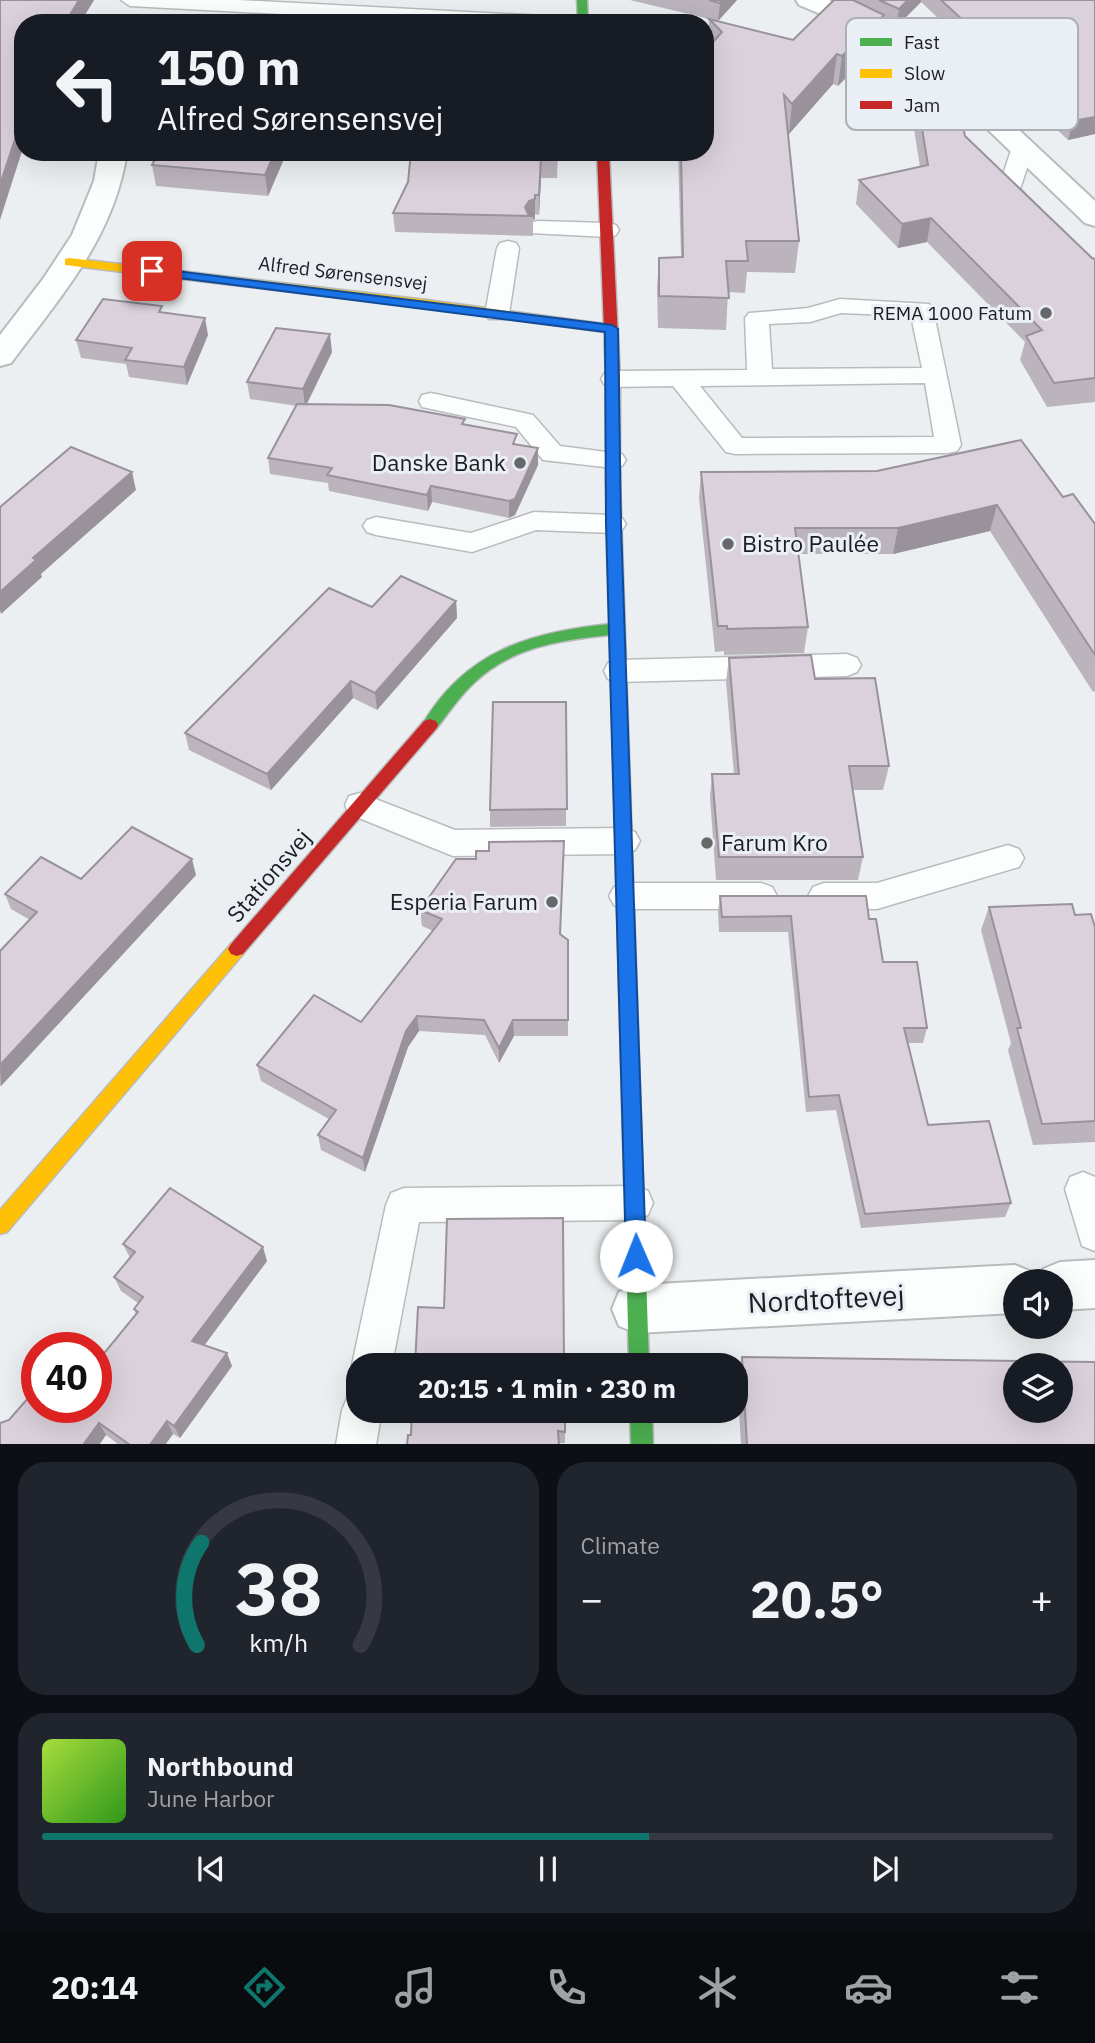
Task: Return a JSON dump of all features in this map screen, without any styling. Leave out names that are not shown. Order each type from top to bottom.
[{"type":"street","points":[[808,0],[853,18]]},
{"type":"street","points":[[1005,130],[1095,217]]},
{"type":"street","points":[[0,356],[69,262],[102,207],[111,161]]},
{"type":"street","points":[[604,161],[614,379],[613,524],[639,1353]]},
{"type":"street","name":"Alfred Sørensensvej","points":[[69,262],[612,329]]},
{"type":"street","name":"Stationsvej","points":[[0,1226],[476,671],[497,655],[542,639],[617,629]]},
{"type":"street","points":[[1073,1285],[1095,1284]]},
{"type":"street","name":"Nordtoftevej","points":[[638,1309],[1003,1290]]},
{"type":"street","points":[[641,1423],[642,1444]]},
{"type":"lane","points":[[130,0],[394,14]]},
{"type":"lane","points":[[1023,147],[1009,190],[1047,228]]},
{"type":"lane","points":[[538,228],[608,230]]},
{"type":"lane","points":[[497,314],[508,248]]},
{"type":"lane","points":[[681,379],[735,446],[948,445],[943,403],[934,374],[921,309],[839,306],[810,315],[757,318],[760,377]]},
{"type":"lane","points":[[614,379],[934,374]]},
{"type":"lane","points":[[431,401],[524,421],[552,454],[613,460]]},
{"type":"lane","points":[[376,526],[472,543],[534,521],[613,524]]},
{"type":"lane","points":[[618,671],[846,665]]},
{"type":"lane","points":[[360,805],[453,843],[624,841]]},
{"type":"lane","points":[[625,896],[877,896],[1008,858]]},
{"type":"lane","points":[[1083,1189],[1095,1233]]},
{"type":"lane","points":[[374,1353],[404,1205],[635,1203]]},
{"type":"lane","points":[[356,1444],[360,1423]]},
{"type":"building","points":[[0,0],[79,0],[70,14],[14,14],[14,142],[0,185]]},
{"type":"building","points":[[834,0],[853,0],[884,15],[881,18],[846,18],[846,52],[842,56],[837,54],[792,104],[784,95],[799,241],[746,241],[748,261],[726,261],[729,298],[659,296],[659,258],[683,257],[681,161],[714,161],[714,41],[722,32],[714,24],[714,20],[793,40]]},
{"type":"building","points":[[879,0],[908,0],[899,9]]},
{"type":"building","points":[[941,0],[1095,0],[1095,117],[1078,120],[1078,18],[961,18]]},
{"type":"building","name":"REMA 1000 Fatum","points":[[922,130],[964,130],[965,136],[1095,259],[1095,378],[1054,383],[1026,336],[1042,330],[931,218],[902,224],[859,180],[928,165]]},
{"type":"building","points":[[154,161],[271,161],[265,175],[152,165]]},
{"type":"building","points":[[410,161],[541,161],[539,195],[535,195],[535,199],[529,201],[525,207],[528,214],[533,216],[393,213],[408,182]]},
{"type":"building","points":[[103,299],[162,306],[159,312],[205,318],[184,367],[125,360],[132,348],[76,340]]},
{"type":"building","points":[[276,328],[330,334],[303,389],[247,382]]},
{"type":"building","points":[[297,404],[389,405],[465,419],[462,424],[517,434],[513,444],[538,448],[515,499],[509,501],[431,486],[427,495],[327,475],[332,468],[268,458]]},
{"type":"building","points":[[1021,440],[1063,497],[1073,494],[1095,524],[1095,655],[997,505],[898,528],[795,528],[808,627],[727,629],[727,626],[718,626],[701,472],[877,471]]},
{"type":"building","points":[[71,447],[132,472],[33,558],[36,560],[0,592],[0,507]]},
{"type":"building","points":[[401,576],[456,601],[375,693],[351,681],[267,774],[185,733],[329,588],[372,607]]},
{"type":"building","points":[[811,655],[815,679],[875,678],[889,766],[849,766],[863,857],[719,857],[712,774],[739,774],[729,658]]},
{"type":"building","points":[[493,702],[566,702],[567,809],[490,810]]},
{"type":"building","points":[[132,827],[192,859],[0,1065],[0,951],[37,912],[5,894],[41,857],[81,879]]},
{"type":"building","points":[[564,841],[560,934],[568,940],[568,1020],[513,1020],[499,1048],[484,1020],[417,1016],[406,1031],[363,1158],[318,1135],[336,1110],[257,1065],[314,995],[361,1022],[442,919],[420,910],[456,859],[476,859],[476,851],[489,851],[489,842]]},
{"type":"building","points":[[720,896],[866,896],[869,919],[876,919],[883,962],[917,962],[927,1028],[904,1028],[928,1125],[989,1121],[1011,1203],[865,1214],[839,1095],[809,1097],[791,916],[722,917]]},
{"type":"building","points":[[1072,904],[1075,915],[1091,914],[1095,927],[1095,1121],[1042,1124],[1017,1028],[1021,1028],[989,907]]},
{"type":"building","points":[[170,1188],[263,1247],[192,1341],[227,1353],[174,1426],[167,1421],[151,1444],[129,1444],[99,1423],[112,1423],[112,1344],[138,1312],[134,1309],[143,1297],[114,1277],[135,1252],[123,1244]]},
{"type":"building","points":[[563,1218],[564,1353],[416,1353],[418,1307],[444,1308],[447,1219]]},
{"type":"building","points":[[748,1357],[1003,1361],[1003,1423],[1073,1423],[1073,1362],[1095,1362],[1095,1444],[747,1444]]},
{"type":"building","points":[[21,1406],[21,1423],[99,1423],[84,1444],[0,1444],[0,1423],[9,1420]]},
{"type":"building","points":[[411,1423],[565,1423],[565,1432],[558,1431],[559,1444],[407,1444],[408,1435],[411,1435]]},
{"type":"traffic: fast","points":[[582,0],[583,14]]},
{"type":"traffic: fast","points":[[613,482],[639,1353]]},
{"type":"traffic: fast","points":[[430,725],[458,689],[492,660],[543,640],[617,629]]},
{"type":"traffic: fast","points":[[641,1423],[642,1444]]},
{"type":"traffic: slow","points":[[69,262],[427,304],[612,329]]},
{"type":"traffic: slow","points":[[0,1225],[237,949]]},
{"type":"traffic: jam","points":[[603,161],[613,379],[613,482]]},
{"type":"traffic: jam","points":[[237,949],[430,725]]},
{"type":"place","name":"REMA 1000 Fatum","points":[[1046,313]]},
{"type":"place","name":"Danske Bank","points":[[520,463]]},
{"type":"place","name":"Bistro Paulée","points":[[728,544]]},
{"type":"place","name":"Farum Kro","points":[[707,843]]},
{"type":"place","name":"Esperia Farum","points":[[552,902]]},
{"type":"route","points":[[152,271],[612,329],[613,524],[636,1256]]}]
